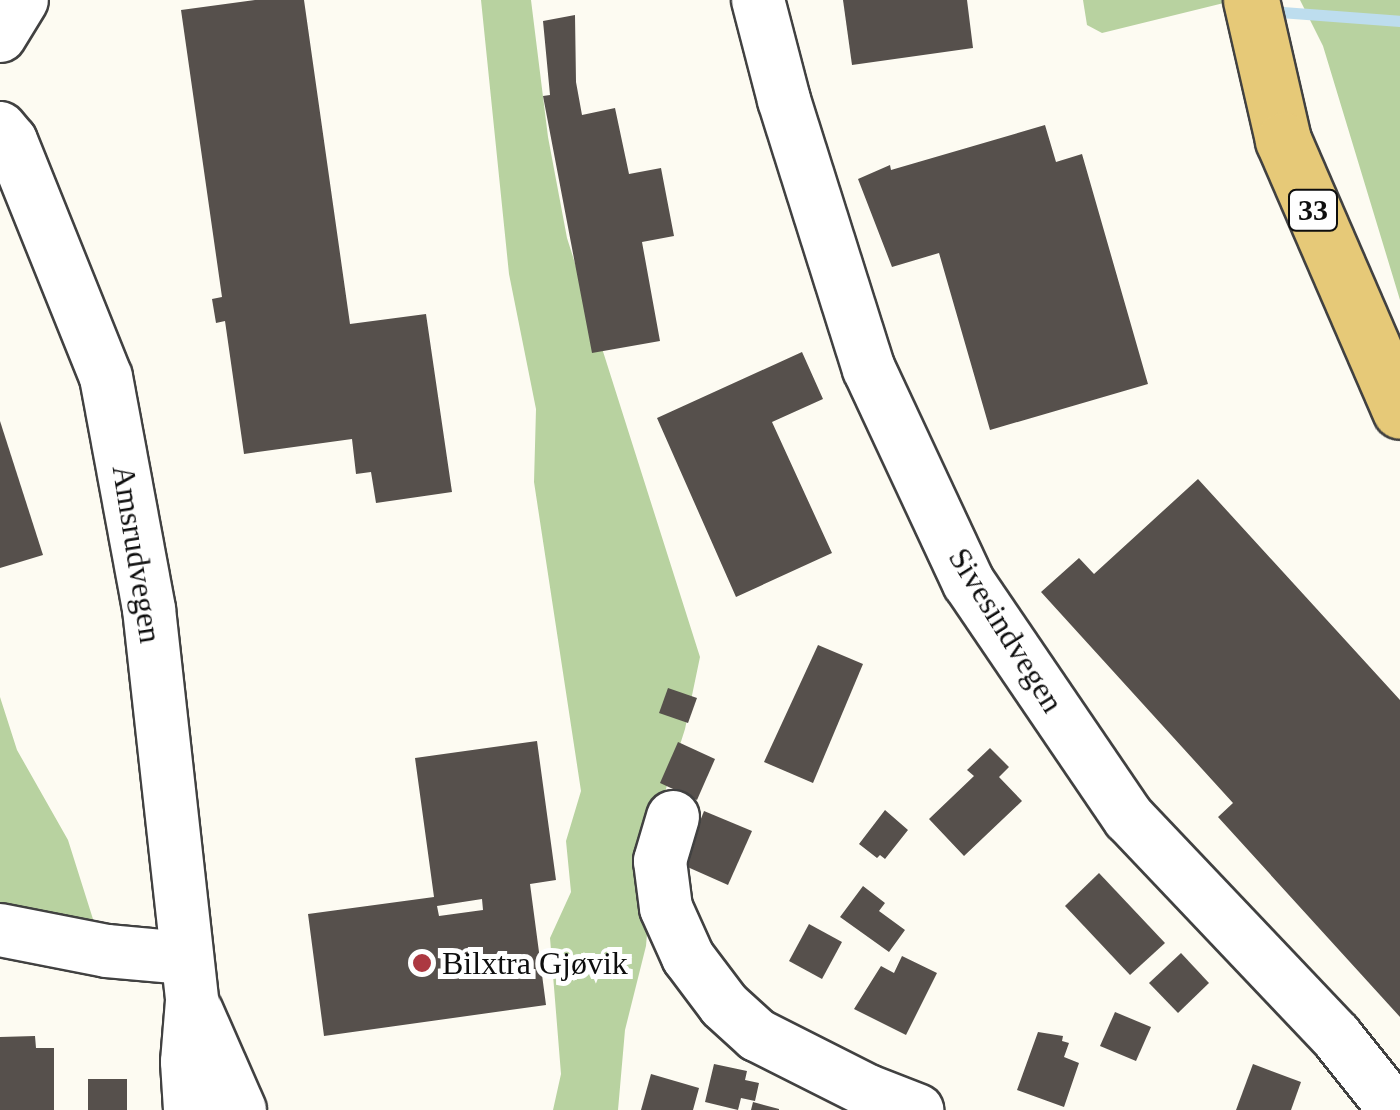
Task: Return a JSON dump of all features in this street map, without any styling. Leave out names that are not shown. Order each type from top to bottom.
[{"type":"main road","name":"33","points":[[1251,0],[1283,140],[1400,411]]},
{"type":"street","points":[[0,36],[22,0]]},
{"type":"street","name":"Sivesindvegen","points":[[758,0],[784,100],[869,369],[969,583],[1130,818],[1336,1036],[1395,1110]]},
{"type":"street","name":"Amsrudvegen","points":[[0,128],[11,141],[106,377],[150,609],[189,980],[190,1110]]},
{"type":"street","points":[[673,817],[660,860],[666,908],[688,957],[724,1005],[756,1035],[868,1091],[917,1110]]},
{"type":"street","points":[[0,930],[106,951],[189,980]]},
{"type":"street","name":"Amsrudvegen","points":[[189,980],[240,1110]]},
{"type":"green space","points":[[481,0],[531,0],[548,137],[567,238],[700,657],[685,729],[643,861],[649,911],[646,946],[625,1030],[618,1110],[553,1110],[561,1074],[550,938],[571,892],[566,841],[581,791],[534,482],[536,409],[509,274]]},
{"type":"green space","points":[[1083,0],[1236,0],[1102,33],[1087,25]]},
{"type":"green space","points":[[1300,0],[1400,0],[1400,300],[1323,46]]},
{"type":"green space","points":[[0,697],[17,750],[68,840],[104,954],[0,948]]},
{"type":"building","points":[[255,0],[304,0],[350,324],[426,314],[452,492],[376,503],[371,472],[356,474],[352,439],[244,454],[225,321],[216,323],[212,299],[222,297],[181,10]]},
{"type":"building","points":[[843,0],[967,0],[973,48],[852,65]]},
{"type":"building","points":[[575,15],[576,82],[582,115],[615,108],[629,174],[661,168],[674,236],[642,242],[660,341],[592,353],[543,96],[550,95],[543,21]]},
{"type":"building","points":[[1045,125],[1056,162],[1082,154],[1148,384],[990,430],[939,253],[892,267],[858,179],[890,165],[891,170]]},
{"type":"building","points":[[802,352],[823,399],[772,422],[832,553],[736,597],[657,418]]},
{"type":"building","points":[[0,421],[43,555],[0,568]]},
{"type":"building","points":[[1198,479],[1400,700],[1400,1017],[1218,817],[1233,803],[1041,592],[1079,558],[1094,574]]},
{"type":"building","points":[[818,645],[863,664],[813,783],[764,762]]},
{"type":"building","points":[[668,688],[697,698],[688,723],[659,713]]},
{"type":"building","points":[[537,741],[556,880],[530,884],[546,1005],[324,1036],[308,914],[434,897],[415,758]],"holes":[[[482,899],[483,910],[439,916],[437,906]]]},
{"type":"building","points":[[678,742],[715,759],[697,800],[660,783]]},
{"type":"building","points":[[990,748],[1009,767],[999,777],[1022,801],[964,856],[929,819],[974,776],[967,770]]},
{"type":"building","points":[[885,810],[908,830],[885,859],[880,855],[877,858],[859,844]]},
{"type":"building","points":[[704,811],[752,831],[728,885],[683,865]]},
{"type":"building","points":[[1099,873],[1165,943],[1130,975],[1065,906]]},
{"type":"building","points":[[863,886],[885,903],[879,911],[905,930],[889,952],[840,917]]},
{"type":"building","points":[[809,924],[842,942],[822,979],[789,961]]},
{"type":"building","points":[[1181,953],[1209,983],[1178,1013],[1149,983]]},
{"type":"building","points":[[902,956],[937,973],[906,1035],[854,1009],[881,966],[894,973]]},
{"type":"building","points":[[1115,1012],[1151,1027],[1136,1061],[1100,1046]]},
{"type":"building","points":[[1038,1032],[1063,1036],[1062,1041],[1069,1043],[1064,1057],[1079,1063],[1064,1107],[1017,1090]]},
{"type":"building","points":[[35,1036],[36,1048],[54,1048],[54,1110],[0,1110],[0,1037]]},
{"type":"building","points":[[714,1064],[747,1071],[745,1080],[759,1083],[755,1101],[741,1098],[738,1110],[705,1102]]},
{"type":"building","points":[[1253,1064],[1301,1082],[1291,1110],[1236,1110]]},
{"type":"building","points":[[651,1074],[699,1088],[693,1110],[641,1110]]},
{"type":"building","points":[[88,1079],[127,1079],[127,1110],[88,1110]]},
{"type":"building","points":[[753,1102],[779,1109],[779,1110],[751,1110]]},
{"type":"waterway","points":[[1268,11],[1400,21]]},
{"type":"place","name":"Bilxtra Gjøvik","points":[[422,963]]}]
